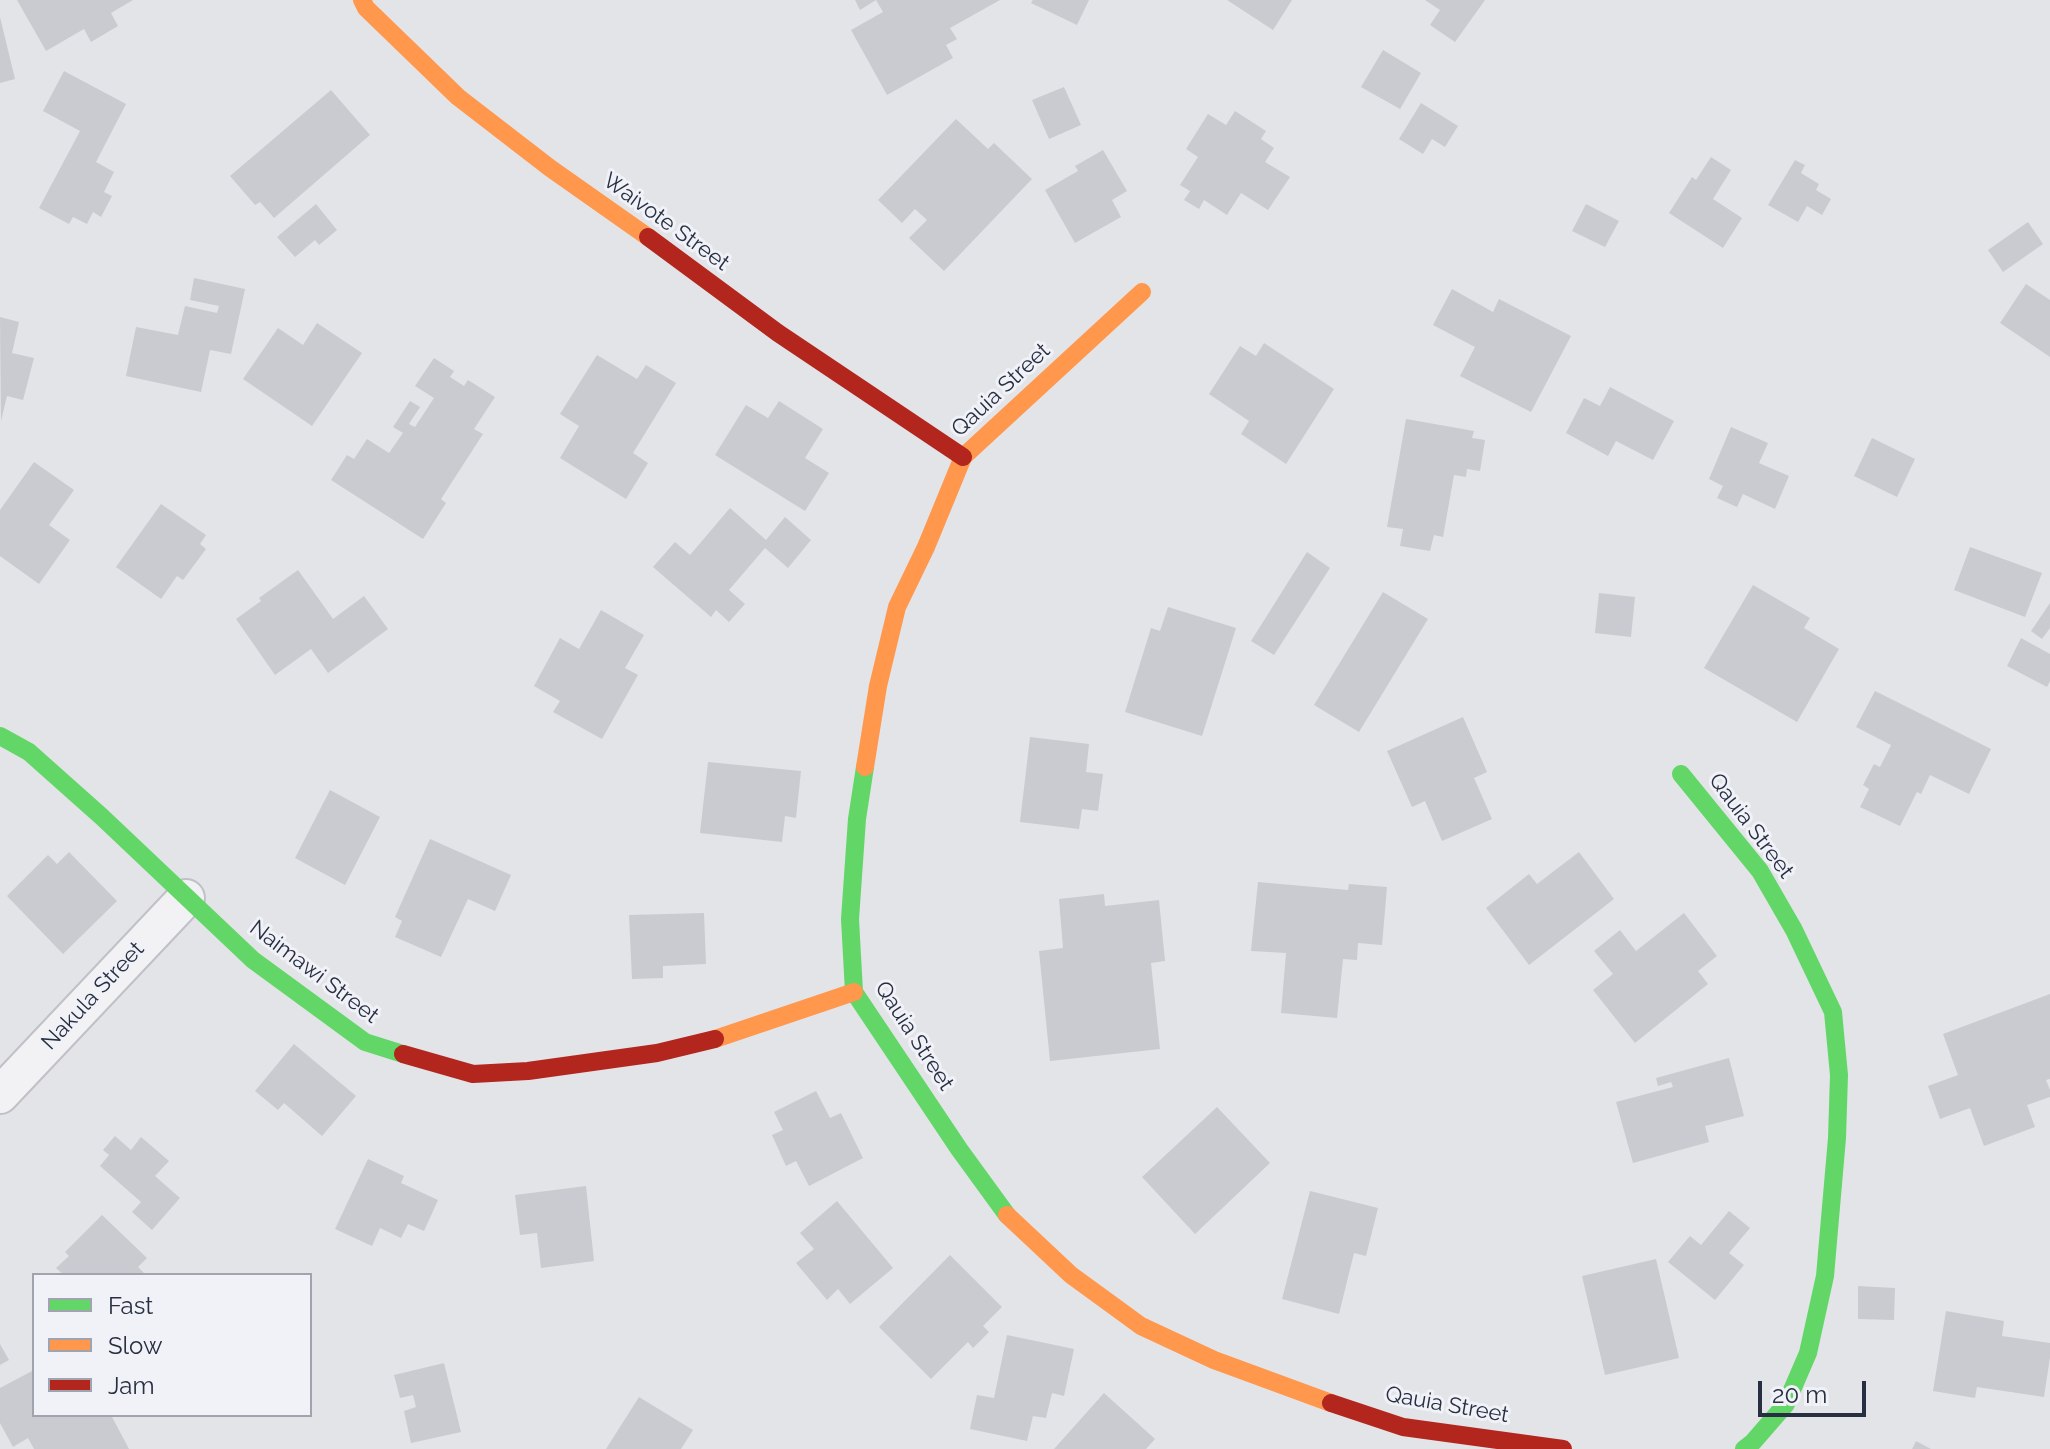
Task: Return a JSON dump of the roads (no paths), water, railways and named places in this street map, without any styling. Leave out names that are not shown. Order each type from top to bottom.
[{"type":"street","name":"Waivote Street","points":[[362,0],[458,97],[538,159],[778,333],[963,457]]},
{"type":"street","name":"Qauia Street","points":[[1142,292],[963,457],[897,607],[878,686],[857,819],[850,919],[854,992],[1011,1221],[1071,1275],[1141,1326],[1214,1360],[1403,1427],[1563,1449]]},
{"type":"street","name":"Naimawi Street","points":[[0,736],[29,752],[253,960],[365,1042],[427,1062],[473,1074],[528,1071],[657,1053],[704,1043],[854,992]]},
{"type":"street","name":"Qauia Street","points":[[1681,774],[1760,871],[1794,930],[1833,1012],[1839,1075],[1825,1276],[1808,1353],[1786,1404],[1744,1449]]},
{"type":"street","name":"Nakula Street","points":[[0,1095],[186,898]]}]
